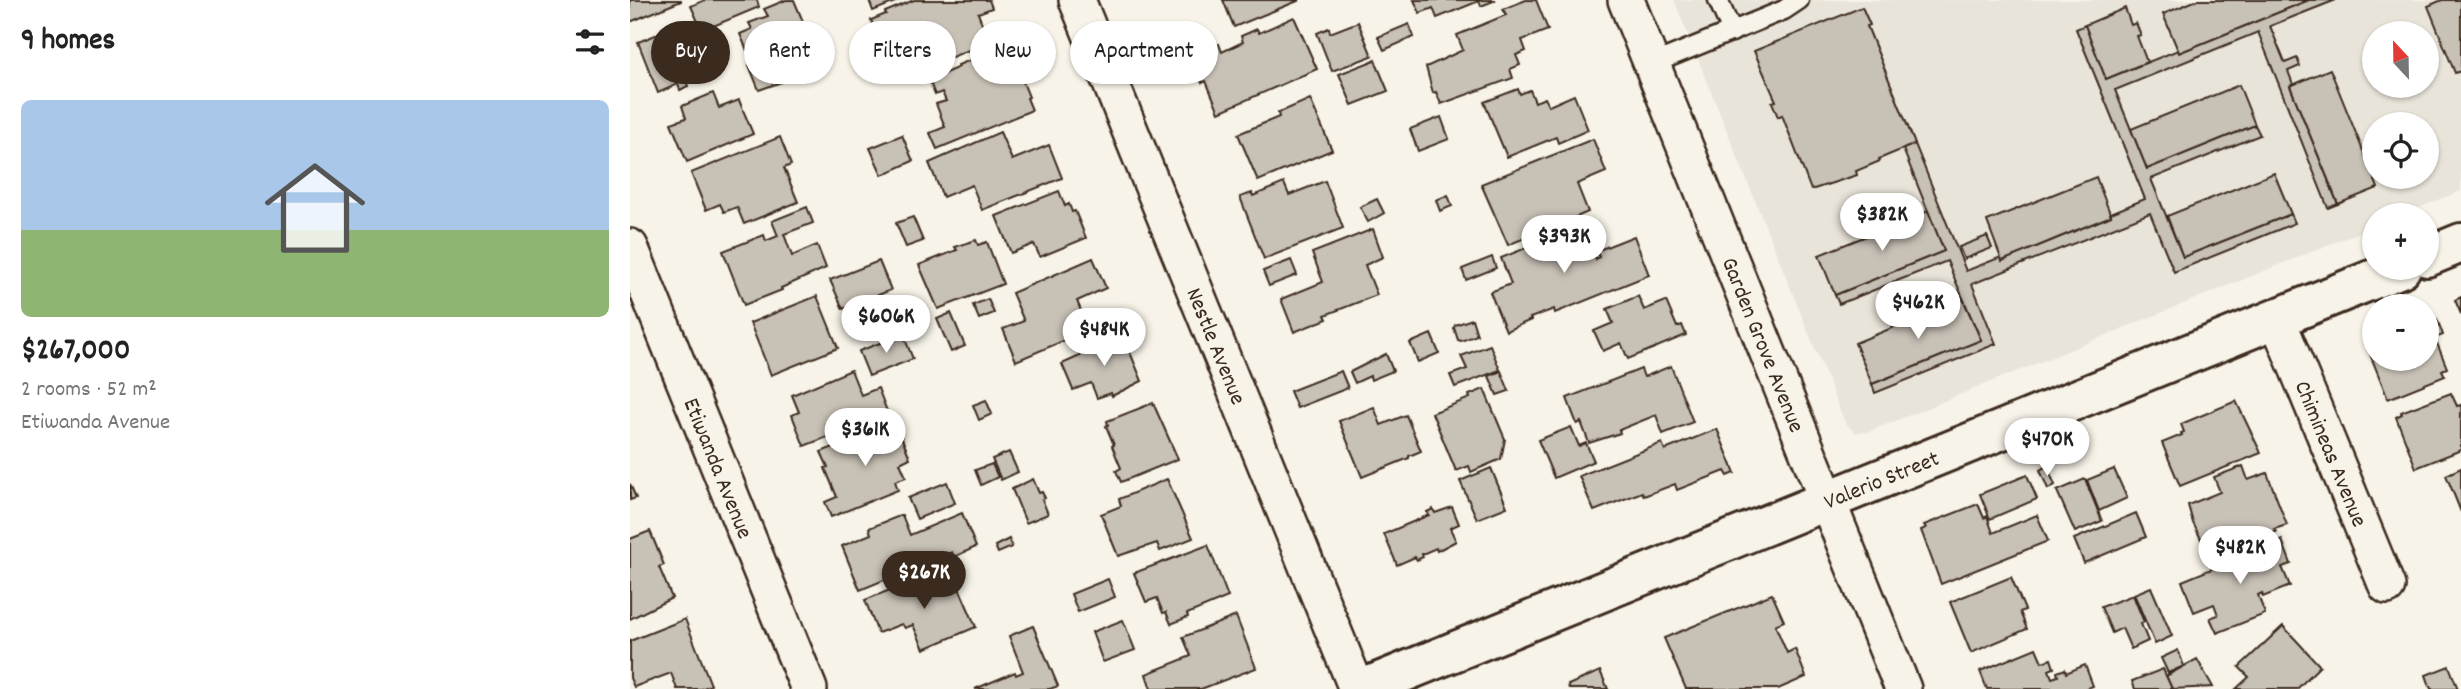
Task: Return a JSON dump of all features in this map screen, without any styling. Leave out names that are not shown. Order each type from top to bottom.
[{"type":"street","name":"Nestle Avenue","points":[[1077,0],[1359,689]]},
{"type":"street","name":"Garden Grove Avenue","points":[[1626,0],[1903,689]]},
{"type":"street","points":[[2439,252],[2461,243]]},
{"type":"street","name":"Etiwanda Avenue","points":[[630,247],[809,689]]},
{"type":"street","name":"Valerio Street","points":[[1359,689],[2372,280]]},
{"type":"street","name":"Chimineas Avenue","points":[[2277,319],[2387,586]]},
{"type":"lane","points":[[1718,0],[1732,32]]},
{"type":"lane","points":[[1651,64],[1784,10],[1799,0]]},
{"type":"shaded area","points":[[1674,0],[2461,0],[2461,191],[2430,203],[2362,203],[2362,231],[1868,432],[1855,432],[1845,423]]},
{"type":"building","points":[[630,0],[681,0],[681,1],[630,22]]},
{"type":"building","points":[[705,0],[757,0],[759,7],[725,21],[698,21],[691,6]]},
{"type":"building","points":[[786,0],[794,0],[803,21],[754,21],[768,16],[764,9]]},
{"type":"building","points":[[869,0],[900,0],[873,11]]},
{"type":"building","points":[[914,0],[989,0],[992,8],[978,13],[981,21],[970,21],[970,50],[956,55],[956,21],[871,21],[886,14],[885,12]]},
{"type":"building","points":[[1223,0],[1300,0],[1234,27]]},
{"type":"building","points":[[1414,0],[1496,0],[1481,6],[1479,1],[1437,18],[1433,8],[1420,13]]},
{"type":"building","points":[[1526,0],[1536,0],[1548,30],[1522,40],[1526,51],[1516,55],[1520,65],[1510,69],[1513,78],[1441,104],[1436,92],[1433,93],[1426,67],[1463,50],[1457,35],[1506,15],[1503,9]]},
{"type":"building","points":[[2197,0],[2309,0],[2179,53],[2163,14]]},
{"type":"building","points":[[2309,0],[2336,0],[2270,26],[2285,63],[2297,58],[2300,66],[2288,71],[2293,84],[2290,86],[2338,204],[2328,208],[2258,32],[2115,90],[2147,169],[2255,125],[2260,135],[2151,179],[2183,257],[2291,214],[2295,223],[2174,272],[2150,213],[1972,284],[1996,344],[1875,393],[1872,384],[1981,340],[1947,261],[1839,304],[1835,295],[1944,251],[1903,149],[1915,144],[1966,271],[2001,257],[2002,261],[2145,199],[2076,29],[2085,25],[2106,79],[2178,50],[2179,53]]},
{"type":"building","points":[[2442,0],[2461,0],[2461,71],[2455,73],[2440,36],[2440,21],[2434,21],[2428,6]]},
{"type":"building","points":[[1862,7],[1870,25],[1867,26],[1915,144],[1856,171],[1857,175],[1811,190],[1782,115],[1778,117],[1772,102],[1776,101],[1754,51]]},
{"type":"building","points":[[2125,8],[2131,25],[2136,23],[2141,35],[2137,36],[2147,62],[2106,79],[2085,25]]},
{"type":"building","points":[[1294,17],[1317,69],[1219,112],[1207,84],[1218,84],[1218,44],[1222,52],[1243,42],[1241,36],[1257,29],[1259,33]]},
{"type":"building","points":[[1358,22],[1372,56],[1332,71],[1317,33],[1329,28],[1330,33]]},
{"type":"building","points":[[1409,24],[1414,37],[1384,50],[1378,37]]},
{"type":"building","points":[[651,37],[651,75],[638,42]]},
{"type":"building","points":[[970,60],[970,84],[1024,84],[1032,110],[937,149],[930,133],[945,127],[936,104],[946,101],[942,92],[935,95],[931,84],[956,84],[958,65]]},
{"type":"building","points":[[1375,60],[1388,91],[1352,105],[1339,74]]},
{"type":"building","points":[[2330,69],[2362,148],[2362,189],[2376,189],[2338,204],[2290,86]]},
{"type":"building","points":[[654,84],[678,84],[658,93]]},
{"type":"building","points":[[678,84],[687,84],[688,86],[680,90]]},
{"type":"building","points":[[757,84],[776,84],[759,90]]},
{"type":"building","points":[[2239,85],[2255,125],[2147,169],[2131,129]]},
{"type":"building","points":[[1518,89],[1520,94],[1530,90],[1535,102],[1545,98],[1549,106],[1574,95],[1588,130],[1558,143],[1556,137],[1507,157],[1484,102]]},
{"type":"building","points":[[713,93],[719,108],[739,100],[753,134],[687,162],[671,123],[686,118],[682,106]]},
{"type":"building","points":[[1310,99],[1332,150],[1258,181],[1238,134],[1279,117],[1278,113]]},
{"type":"building","points":[[1441,117],[1449,139],[1418,151],[1410,129]]},
{"type":"building","points":[[1000,132],[1012,160],[1049,145],[1062,178],[982,210],[972,185],[943,197],[929,163]]},
{"type":"building","points":[[902,135],[913,161],[882,175],[870,148]]},
{"type":"building","points":[[780,137],[791,165],[784,168],[798,202],[744,224],[737,207],[724,212],[720,204],[706,210],[691,173]]},
{"type":"building","points":[[1593,139],[1606,172],[1577,184],[1588,212],[1574,218],[1575,221],[1569,223],[1568,220],[1508,245],[1481,184]]},
{"type":"building","points":[[2274,173],[2291,214],[2183,257],[2167,216]]},
{"type":"building","points":[[2096,177],[2111,216],[2002,261],[1987,221]]},
{"type":"building","points":[[1325,181],[1343,228],[1264,259],[1240,197],[1252,193],[1253,196],[1284,183],[1289,195]]},
{"type":"building","points":[[1059,191],[1065,206],[1069,204],[1072,212],[1075,211],[1086,238],[1040,257],[1034,244],[1011,253],[996,216]]},
{"type":"building","points":[[1448,195],[1452,206],[1440,211],[1436,200]]},
{"type":"building","points":[[1377,199],[1384,213],[1368,222],[1360,207]]},
{"type":"building","points":[[807,207],[813,223],[784,234],[792,256],[817,245],[826,268],[744,305],[723,251],[764,235],[766,241],[778,236],[772,221]]},
{"type":"building","points":[[1928,211],[1944,251],[1835,295],[1819,255]]},
{"type":"building","points":[[913,217],[923,241],[906,247],[896,223]]},
{"type":"building","points":[[1583,225],[1590,231],[1596,244],[1592,249],[1596,259],[1599,257],[1596,251],[1634,236],[1649,275],[1555,313],[1554,309],[1530,318],[1531,320],[1506,331],[1490,292],[1511,284],[1501,258]]},
{"type":"building","points":[[1373,229],[1383,257],[1365,265],[1377,295],[1325,315],[1327,319],[1294,332],[1281,299],[1323,282],[1312,253]]},
{"type":"building","points":[[1987,236],[1992,248],[1964,259],[1959,247]]},
{"type":"building","points":[[976,240],[978,245],[987,242],[1003,284],[938,309],[919,265]]},
{"type":"building","points":[[1492,257],[1496,268],[1466,280],[1462,269]]},
{"type":"building","points":[[1093,258],[1106,288],[1077,301],[1089,330],[1016,361],[1003,329],[1024,321],[1012,293]]},
{"type":"building","points":[[1291,260],[1297,275],[1269,286],[1263,271]]},
{"type":"building","points":[[879,261],[891,290],[843,309],[830,280]]},
{"type":"building","points":[[817,296],[838,348],[771,375],[750,323]]},
{"type":"building","points":[[1638,296],[1644,310],[1666,301],[1677,327],[1682,325],[1686,335],[1628,359],[1621,343],[1603,351],[1594,331],[1613,323],[1607,309]]},
{"type":"building","points":[[2461,297],[2461,314],[2455,300]]},
{"type":"building","points":[[988,299],[994,313],[979,319],[973,305]]},
{"type":"building","points":[[1963,299],[1981,340],[1872,384],[1855,343]]},
{"type":"building","points":[[951,313],[965,346],[951,352],[937,319]]},
{"type":"building","points":[[1472,319],[1477,335],[1458,340],[1455,325]]},
{"type":"building","points":[[903,334],[913,359],[869,376],[859,351]]},
{"type":"building","points":[[1431,334],[1439,353],[1418,362],[1410,343]]},
{"type":"building","points":[[1117,335],[1122,347],[1127,345],[1142,381],[1112,396],[1111,393],[1097,398],[1091,383],[1073,390],[1062,364],[1080,356],[1078,351]]},
{"type":"building","points":[[1490,345],[1500,370],[1455,387],[1450,375],[1467,369],[1461,356]]},
{"type":"building","points":[[2439,348],[2447,368],[2442,370],[2445,376],[2388,399],[2377,371],[2439,371]]},
{"type":"building","points":[[1386,354],[1393,371],[1371,380],[1370,376],[1355,383],[1350,372]]},
{"type":"building","points":[[1671,366],[1693,422],[1663,434],[1656,415],[1619,430],[1620,433],[1589,443],[1581,422],[1577,424],[1567,398],[1641,369],[1644,377]]},
{"type":"building","points":[[851,370],[861,395],[878,388],[888,414],[804,446],[792,415],[799,412],[792,395]]},
{"type":"building","points":[[1341,371],[1348,388],[1297,408],[1290,391]]},
{"type":"building","points":[[1501,371],[1509,391],[1497,395],[1489,376]]},
{"type":"building","points":[[1484,389],[1505,439],[1501,459],[1471,472],[1469,466],[1456,471],[1432,413],[1470,398],[1469,395]]},
{"type":"building","points":[[2451,393],[2457,406],[2461,405],[2461,450],[2416,468],[2396,417],[2402,414],[2401,412]]},
{"type":"building","points":[[986,400],[992,414],[979,420],[973,405]]},
{"type":"building","points":[[2236,401],[2261,453],[2180,486],[2162,443],[2182,435],[2184,432],[2181,424]]},
{"type":"building","points":[[1153,403],[1178,459],[1121,482],[1116,471],[1121,468],[1106,426],[1107,421]]},
{"type":"building","points":[[1374,407],[1381,425],[1406,415],[1421,451],[1362,477],[1339,421]]},
{"type":"building","points":[[895,422],[910,458],[900,463],[906,477],[895,481],[898,490],[831,517],[825,502],[837,497],[821,452]]},
{"type":"building","points":[[1571,427],[1579,446],[1586,443],[1594,461],[1554,478],[1538,440]]},
{"type":"building","points":[[1717,429],[1735,473],[1728,476],[1725,471],[1677,490],[1675,484],[1644,496],[1642,492],[1594,511],[1579,476],[1662,443],[1665,450]]},
{"type":"building","points":[[1009,452],[1018,472],[1001,480],[992,459]]},
{"type":"building","points":[[992,464],[998,477],[981,485],[975,470]]},
{"type":"building","points":[[2047,466],[2055,485],[2048,489],[2040,470]]},
{"type":"building","points":[[2243,466],[2248,480],[2267,473],[2287,525],[2274,529],[2276,532],[2270,534],[2269,531],[2210,557],[2193,523],[2188,505],[2220,492],[2214,477]]},
{"type":"building","points":[[1491,468],[1507,507],[1477,519],[1460,481]]},
{"type":"building","points":[[2461,468],[2461,512],[2446,475]]},
{"type":"building","points":[[2114,469],[2127,498],[2099,511],[2087,480]]},
{"type":"building","points":[[2027,475],[2037,499],[1990,519],[1980,494]]},
{"type":"building","points":[[1033,479],[1039,493],[1042,492],[1045,498],[1042,499],[1048,514],[1026,523],[1012,489]]},
{"type":"building","points":[[1167,479],[1193,538],[1160,551],[1157,543],[1118,556],[1101,514],[1121,506],[1119,499]]},
{"type":"building","points":[[2085,479],[2102,521],[2075,532],[2057,491]]},
{"type":"building","points":[[947,482],[955,503],[917,519],[908,498]]},
{"type":"building","points":[[630,484],[636,498],[630,500]]},
{"type":"building","points":[[1978,504],[1984,518],[1987,516],[1993,533],[2037,515],[2048,541],[1941,584],[1921,530],[1926,528],[1924,525]]},
{"type":"building","points":[[1452,507],[1459,524],[1450,528],[1456,541],[1437,551],[1436,548],[1422,554],[1423,557],[1417,560],[1415,557],[1397,565],[1384,534],[1429,515],[1427,512],[1433,509],[1435,513]]},
{"type":"building","points":[[962,513],[976,547],[954,557],[952,552],[860,590],[842,546],[871,534],[869,528],[902,515],[910,535]]},
{"type":"building","points":[[2136,513],[2146,537],[2084,563],[2074,539]]},
{"type":"building","points":[[650,531],[664,565],[659,567],[672,598],[630,619],[630,539]]},
{"type":"building","points":[[1009,539],[1012,547],[998,553],[995,546]]},
{"type":"building","points":[[2282,540],[2291,564],[2282,567],[2290,586],[2263,597],[2262,593],[2258,595],[2265,614],[2217,633],[2210,618],[2218,615],[2214,604],[2194,612],[2182,581]]},
{"type":"building","points":[[1208,545],[1228,597],[1187,614],[1188,617],[1171,624],[1157,598],[1146,602],[1134,573]]},
{"type":"building","points":[[953,574],[976,627],[924,649],[913,625],[905,628],[902,624],[878,633],[865,600],[902,585],[904,590],[912,587],[914,590]]},
{"type":"building","points":[[2011,577],[2025,610],[2020,612],[2027,629],[1971,653],[1950,602]]},
{"type":"building","points":[[1108,579],[1115,597],[1078,612],[1071,594]]},
{"type":"building","points":[[2151,587],[2172,636],[2155,644],[2134,594]]},
{"type":"building","points":[[1772,594],[1784,621],[1775,625],[1787,653],[1795,649],[1806,677],[1778,689],[1686,689],[1664,638]]},
{"type":"building","points":[[2133,595],[2148,641],[2131,649],[2122,628],[2112,633],[2101,607]]},
{"type":"building","points":[[1236,616],[1256,668],[1201,689],[1151,689],[1146,674],[1191,656],[1183,637]]},
{"type":"building","points":[[685,619],[711,685],[701,689],[677,689],[671,673],[634,687],[630,678],[630,641]]},
{"type":"building","points":[[1123,620],[1135,650],[1103,662],[1092,632]]},
{"type":"building","points":[[1033,626],[1058,686],[1050,689],[975,689],[1015,672],[1016,675],[1023,672],[1009,636]]},
{"type":"building","points":[[2283,626],[2320,666],[2297,689],[2236,689],[2249,677],[2239,667]]},
{"type":"building","points":[[2036,648],[2042,662],[2051,659],[2054,668],[2049,670],[2052,678],[2058,676],[2057,672],[2065,669],[2066,673],[2085,665],[2093,686],[2085,689],[1987,689],[1980,671]]},
{"type":"building","points":[[2178,650],[2184,666],[2168,673],[2161,658]]},
{"type":"building","points":[[2197,659],[2213,687],[2172,689],[2166,676]]},
{"type":"building","points":[[2449,666],[2458,689],[2431,689],[2426,675]]},
{"type":"building","points":[[2163,669],[2172,689],[2135,689],[2132,681]]},
{"type":"building","points":[[1600,671],[1608,689],[1569,689],[1568,685]]}]
